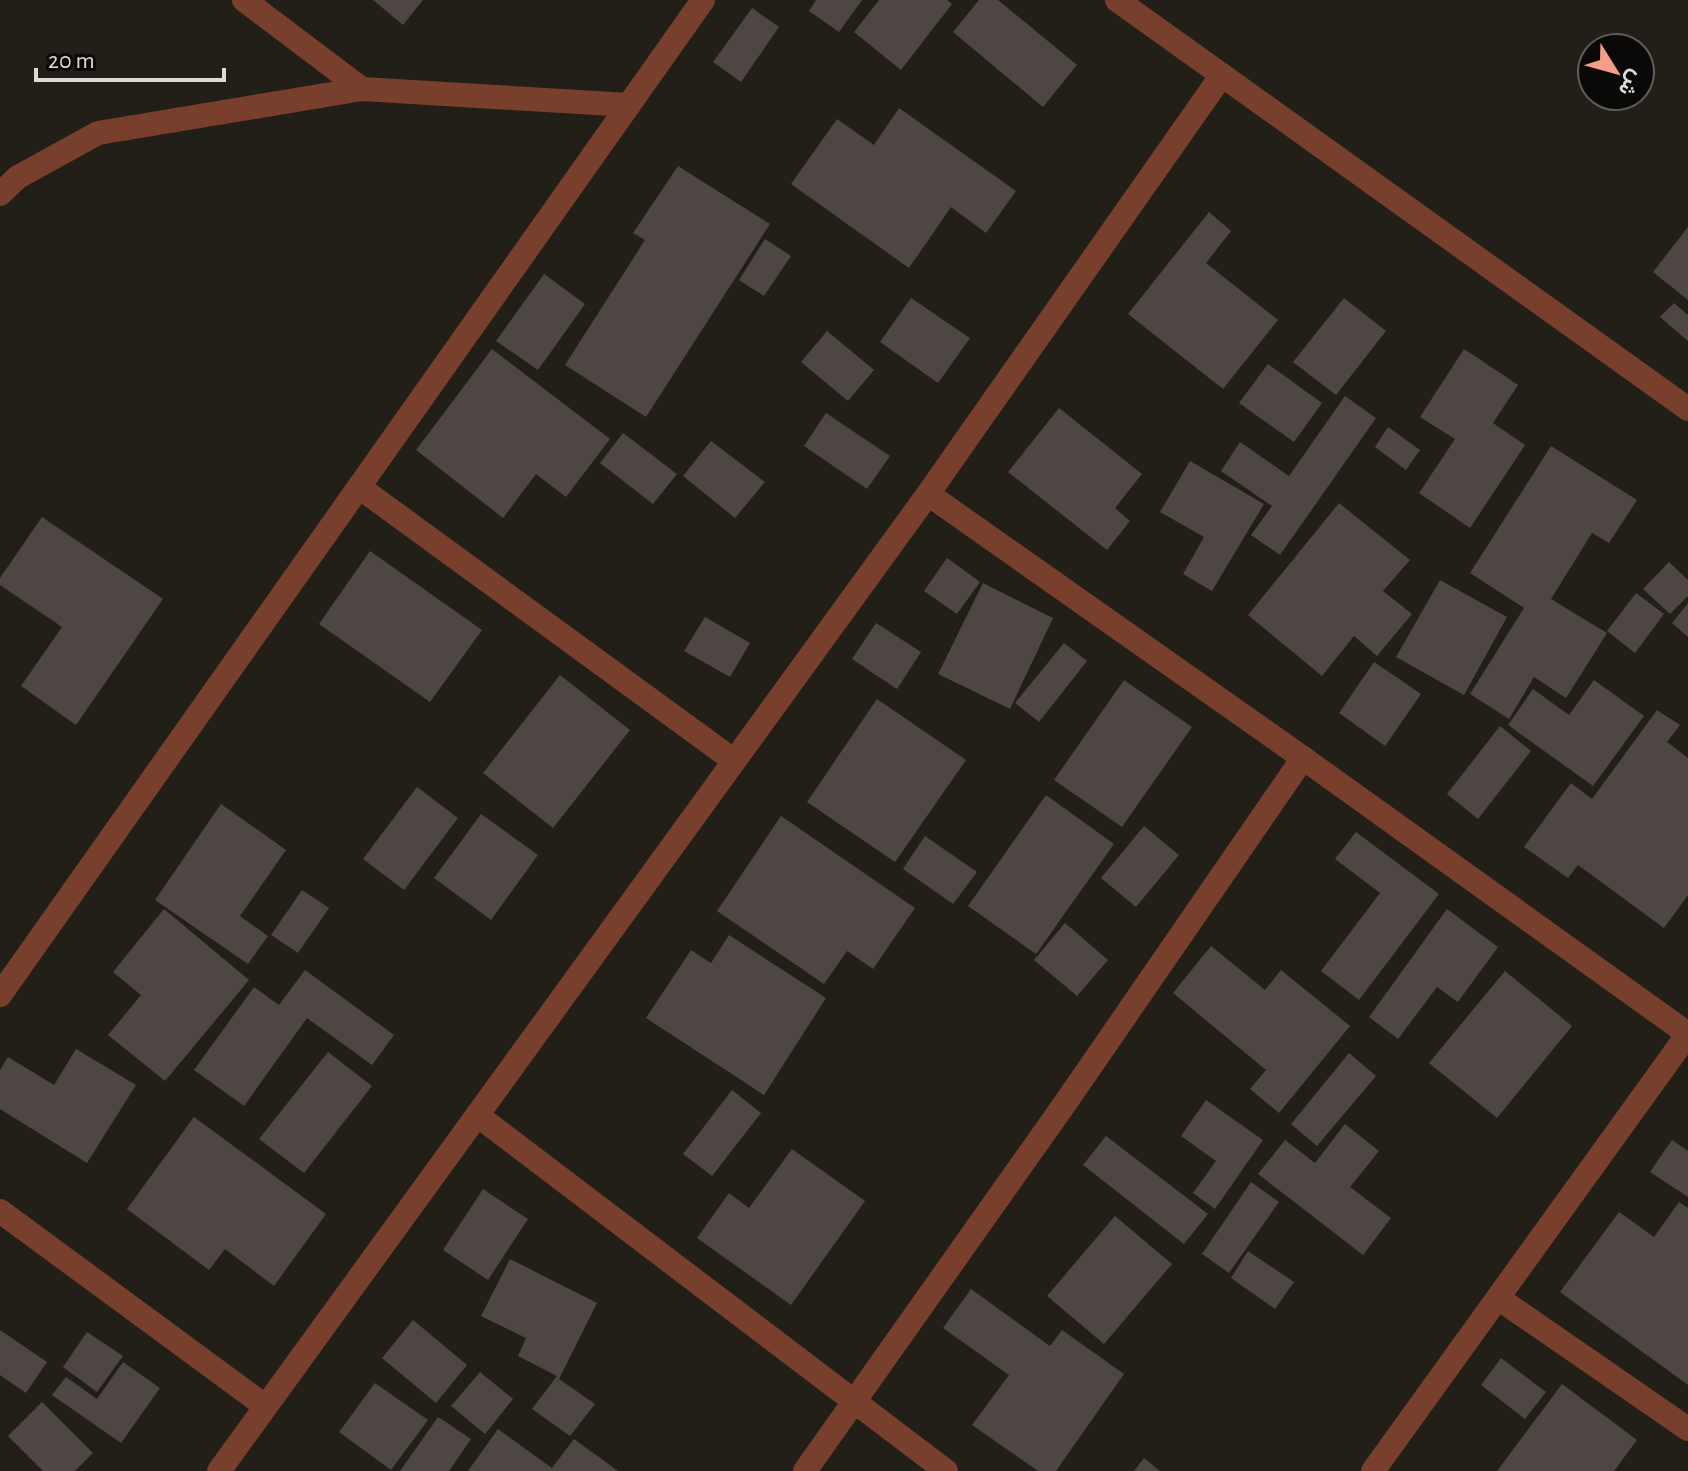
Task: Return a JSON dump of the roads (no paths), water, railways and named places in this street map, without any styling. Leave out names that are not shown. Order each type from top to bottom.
[{"type":"street","points":[[244,0],[362,89]]},
{"type":"street","points":[[0,995],[703,0]]},
{"type":"street","points":[[1117,0],[1688,409]]},
{"type":"street","points":[[219,1471],[928,494],[1222,75]]},
{"type":"street","points":[[0,194],[18,177],[98,133],[362,89],[629,105]]},
{"type":"street","points":[[359,487],[733,760]]},
{"type":"street","points":[[928,494],[1688,1034],[1373,1471]]},
{"type":"street","points":[[805,1471],[1066,1102],[1303,758]]},
{"type":"street","points":[[477,1115],[946,1471]]},
{"type":"street","points":[[0,1211],[265,1406]]},
{"type":"street","points":[[1498,1298],[1688,1429]]}]
